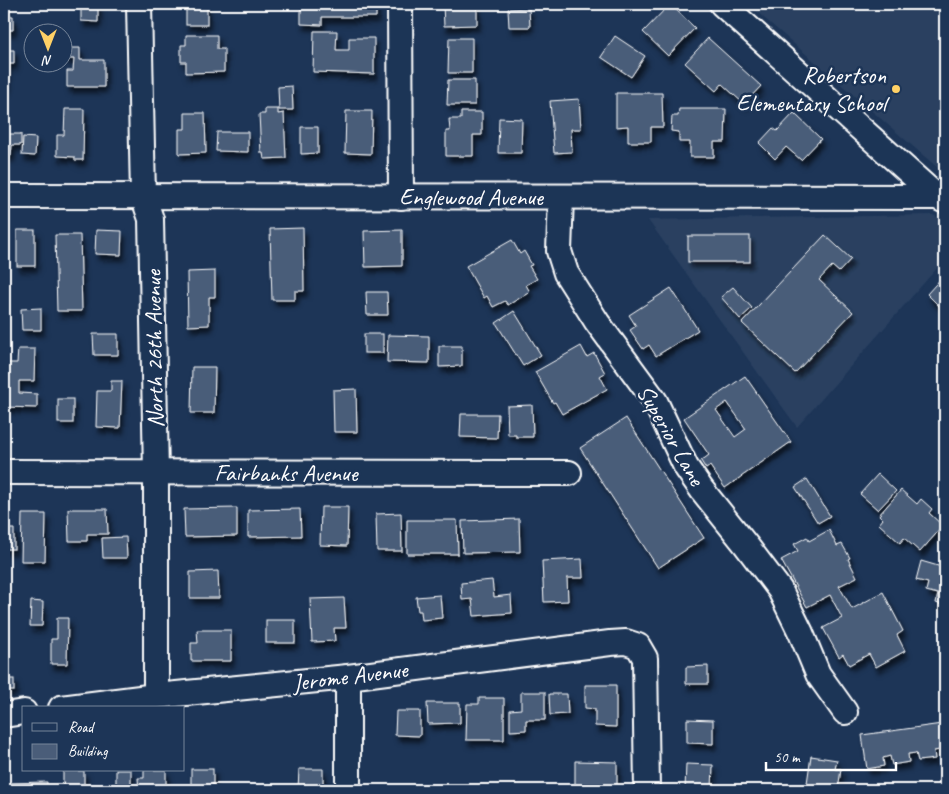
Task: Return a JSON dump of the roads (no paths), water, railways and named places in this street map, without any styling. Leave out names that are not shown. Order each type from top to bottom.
[{"type":"street","name":"North 26th Avenue","points":[[139,4],[143,196],[151,219],[156,473],[156,696]]},
{"type":"street","points":[[400,4],[401,197]]},
{"type":"street","points":[[722,4],[941,199]]},
{"type":"street","name":"Englewood Avenue","points":[[4,196],[941,199]]},
{"type":"street","name":"Superior Lane","points":[[561,197],[559,251],[566,273],[597,322],[655,401],[686,467],[780,590],[818,674],[845,712]]},
{"type":"street","name":"Fairbanks Avenue","points":[[4,472],[569,473]]},
{"type":"street","name":"Jerome Avenue","points":[[77,706],[156,696],[348,677],[626,642],[638,646],[645,658],[647,790]]},
{"type":"street","points":[[348,677],[348,790]]},
{"type":"street","points":[[4,715],[22,712]]},
{"type":"place","name":"Robertson Elementary School","points":[[896,89]]}]
